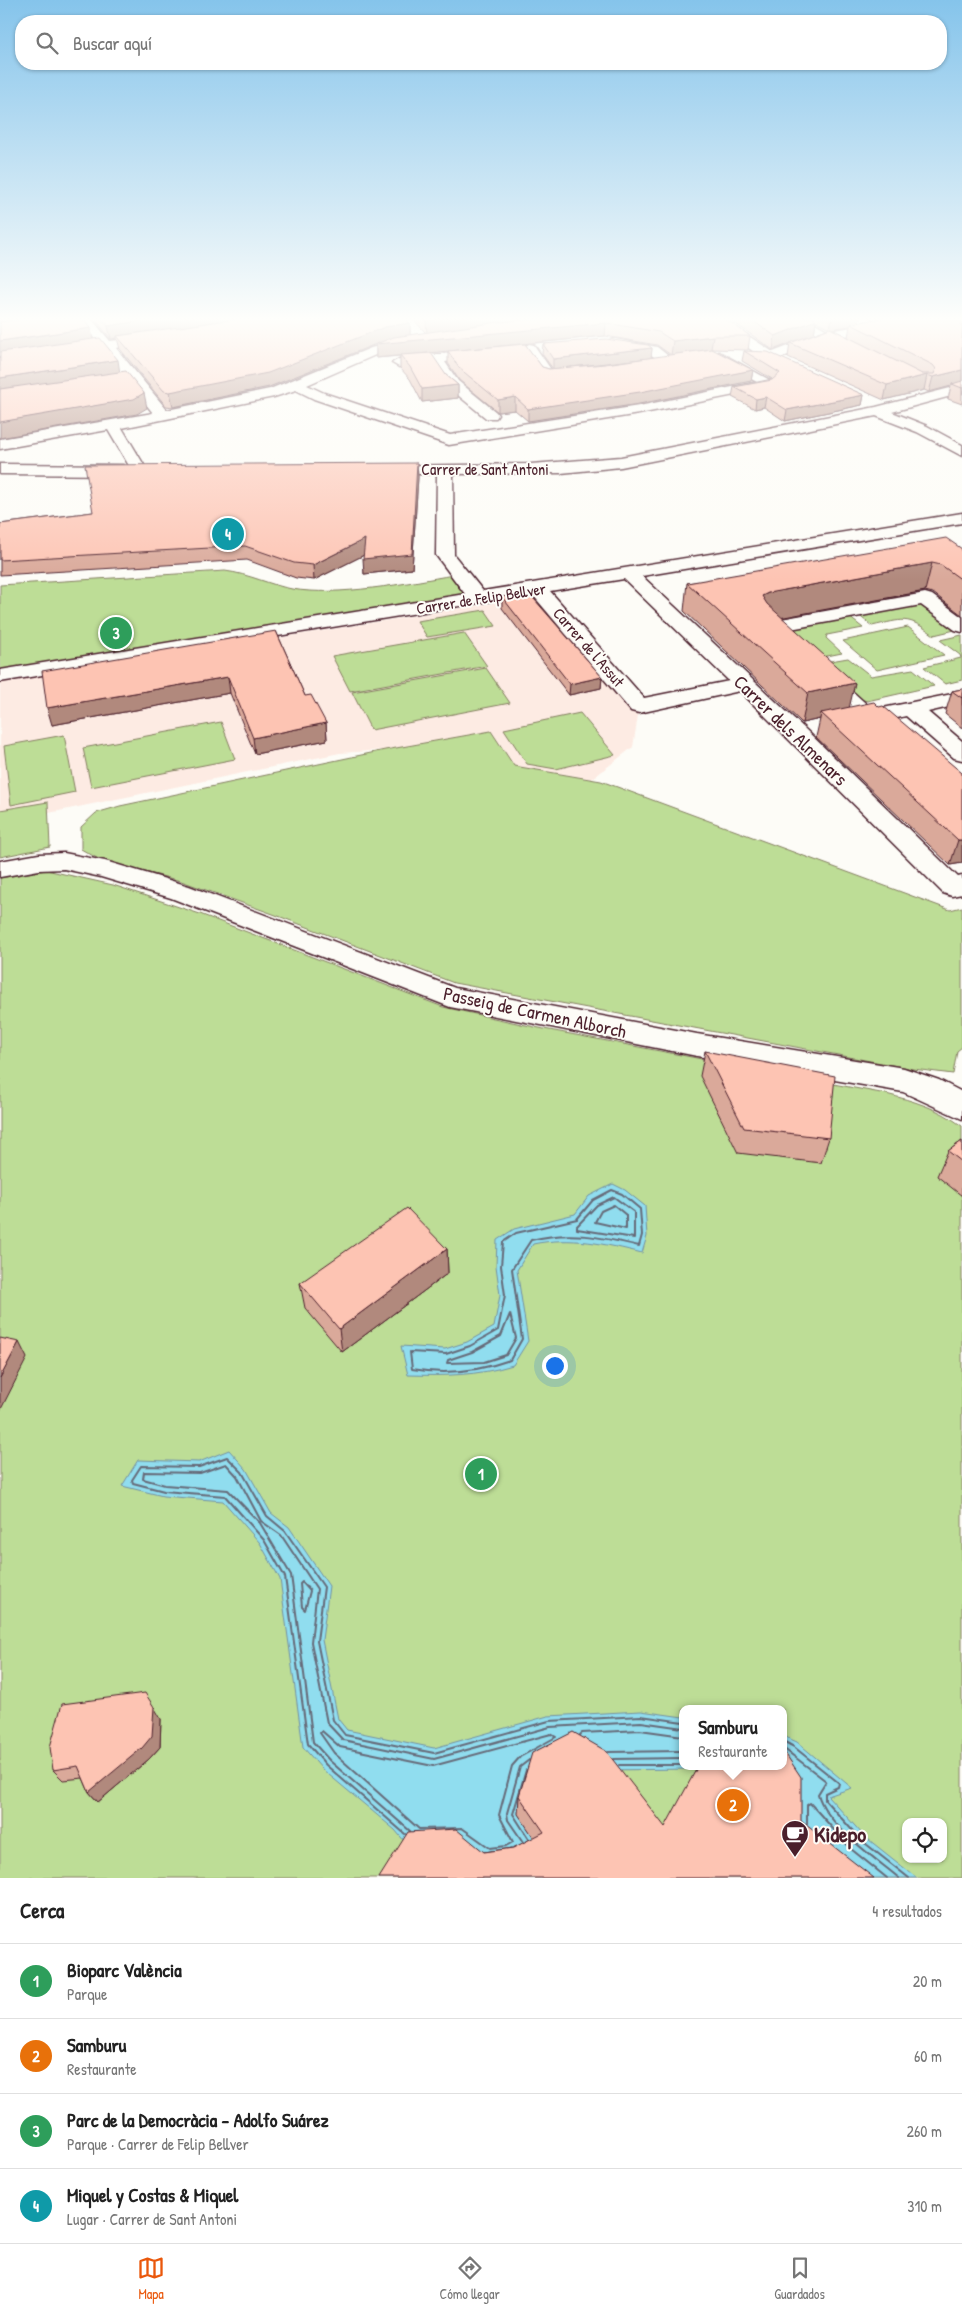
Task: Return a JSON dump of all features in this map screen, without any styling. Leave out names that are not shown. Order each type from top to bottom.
[{"type":"street","points":[[155,405],[164,416]]},
{"type":"street","points":[[0,444],[113,426],[218,405]]},
{"type":"street","points":[[344,405],[449,440],[666,405]]},
{"type":"street","points":[[488,405],[530,427]]},
{"type":"street","points":[[634,405],[639,410]]},
{"type":"street","name":"Carrer de Sant Antoni","points":[[362,469],[412,457],[445,469],[582,468],[884,405]]},
{"type":"street","points":[[877,406],[961,450]]},
{"type":"street","points":[[472,419],[504,414]]},
{"type":"street","points":[[416,429],[444,424]]},
{"type":"street","points":[[113,426],[139,470]]},
{"type":"street","points":[[412,457],[416,429]]},
{"type":"street","points":[[0,469],[159,470]]},
{"type":"street","points":[[445,469],[445,555],[479,599]]},
{"type":"street","name":"Carrer de Felip Bellver","points":[[0,676],[479,599],[962,518]]},
{"type":"street","name":"Carrer dels Almenars","points":[[629,574],[957,886]]},
{"type":"street","name":"Carrer de l'Assut","points":[[538,589],[638,706],[744,684]]},
{"type":"street","points":[[869,718],[770,627],[925,599],[962,626]]},
{"type":"street","points":[[796,733],[962,698]]},
{"type":"street","points":[[911,709],[962,752]]},
{"type":"street","name":"Passeig de Carmen Alborch","points":[[0,869],[39,862],[64,861],[105,869],[180,892],[450,997],[697,1045],[904,1080],[928,1088],[962,1107]]},
{"type":"shaded area","points":[[530,597],[638,715],[633,747],[592,779],[514,766],[491,731],[385,750],[340,753],[49,813],[48,802],[0,810],[0,683]]},
{"type":"green space","points":[[225,571],[292,589],[310,591],[372,588],[453,575],[467,595],[0,671],[0,585]]},
{"type":"green space","points":[[923,602],[959,629],[934,635],[917,624],[905,620],[872,626],[857,614]]},
{"type":"green space","points":[[485,610],[496,626],[427,637],[417,621]]},
{"type":"green space","points":[[848,616],[863,628],[827,635],[826,638],[842,653],[812,659],[779,628]]},
{"type":"green space","points":[[908,627],[944,655],[877,670],[843,641]]},
{"type":"green space","points":[[464,633],[487,666],[350,691],[332,656]]},
{"type":"green space","points":[[962,635],[962,680],[945,684],[924,667],[961,658],[960,655],[940,640]]},
{"type":"green space","points":[[848,658],[871,676],[913,669],[934,686],[867,701],[860,699],[819,663]]},
{"type":"green space","points":[[486,668],[510,703],[371,730],[352,692]]},
{"type":"green space","points":[[580,713],[615,755],[556,769],[527,764],[504,729]]},
{"type":"green space","points":[[221,722],[235,759],[91,787],[83,748]]},
{"type":"green space","points":[[491,731],[514,766],[601,781],[950,910],[962,907],[962,1047],[957,1051],[953,1074],[913,1069],[454,983],[181,881],[102,861],[81,849],[81,827],[96,813],[120,806],[385,750]]},
{"type":"green space","points":[[64,735],[75,792],[11,805],[4,746]]},
{"type":"green space","points":[[48,802],[50,847],[0,857],[0,810]]},
{"type":"green space","points":[[46,870],[113,885],[200,914],[443,1007],[544,1029],[886,1094],[926,1106],[944,1114],[962,1126],[962,1878],[0,1878],[0,878]]},
{"type":"water","points":[[613,1184],[625,1190],[645,1206],[647,1236],[642,1253],[588,1242],[561,1241],[533,1244],[517,1270],[528,1341],[513,1365],[499,1369],[461,1374],[408,1375],[401,1346],[445,1349],[467,1342],[494,1327],[500,1295],[496,1266],[497,1240],[514,1229],[575,1214],[589,1196]]},
{"type":"water","points":[[229,1450],[246,1469],[271,1513],[289,1527],[329,1586],[322,1640],[338,1719],[347,1730],[434,1748],[548,1716],[641,1711],[679,1716],[679,1769],[601,1770],[542,1849],[512,1864],[411,1849],[395,1830],[322,1769],[303,1747],[280,1579],[260,1543],[223,1501],[163,1496],[122,1486],[138,1460],[199,1462]]},
{"type":"water","points":[[787,1738],[797,1742],[852,1788],[828,1796],[864,1836],[917,1878],[838,1878],[788,1838],[785,1770],[787,1770]]},
{"type":"building","points":[[0,405],[101,405],[0,422]]},
{"type":"building","points":[[523,405],[557,405],[528,409]]},
{"type":"building","points":[[778,405],[815,405],[787,410]]},
{"type":"building","points":[[417,463],[412,554],[363,559],[365,539],[313,565],[294,563],[245,546],[0,560],[0,524],[93,512],[85,465]]},
{"type":"building","points":[[946,538],[962,549],[962,580],[941,565],[932,563],[768,593],[762,596],[767,604],[855,683],[808,693],[687,583]]},
{"type":"building","points":[[528,592],[602,677],[570,684],[502,597]]},
{"type":"building","points":[[276,631],[305,696],[311,695],[326,723],[253,738],[228,677],[47,708],[42,671]]},
{"type":"building","points":[[962,689],[962,698],[952,691]]},
{"type":"building","points":[[874,702],[879,707],[883,706],[962,773],[962,840],[958,840],[821,713]]},
{"type":"building","points":[[705,1051],[835,1076],[829,1138],[744,1128]]},
{"type":"building","points":[[962,1141],[962,1162],[948,1151]]},
{"type":"building","points":[[407,1208],[447,1249],[339,1329],[300,1283]]},
{"type":"building","points":[[0,1338],[19,1342],[0,1378]]},
{"type":"building","points":[[145,1693],[154,1707],[152,1736],[142,1748],[89,1792],[78,1766],[53,1770],[50,1747],[62,1704]]},
{"type":"building","points":[[573,1732],[606,1751],[665,1827],[696,1770],[787,1770],[787,1756],[801,1777],[801,1821],[874,1878],[379,1878],[408,1832],[456,1829],[484,1852],[513,1848],[544,1832],[519,1796],[532,1753]]},
{"type":"place","name":"Miquel y Costas & Miquel","points":[[228,534]]},
{"type":"place","name":"Parc de la Democràcia - Adolfo Suárez","points":[[116,633]]},
{"type":"place","name":"Bioparc València","points":[[481,1474]]},
{"type":"place","name":"Samburu","points":[[733,1805]]},
{"type":"place","name":"Kidepo","points":[[795,1858]]}]
